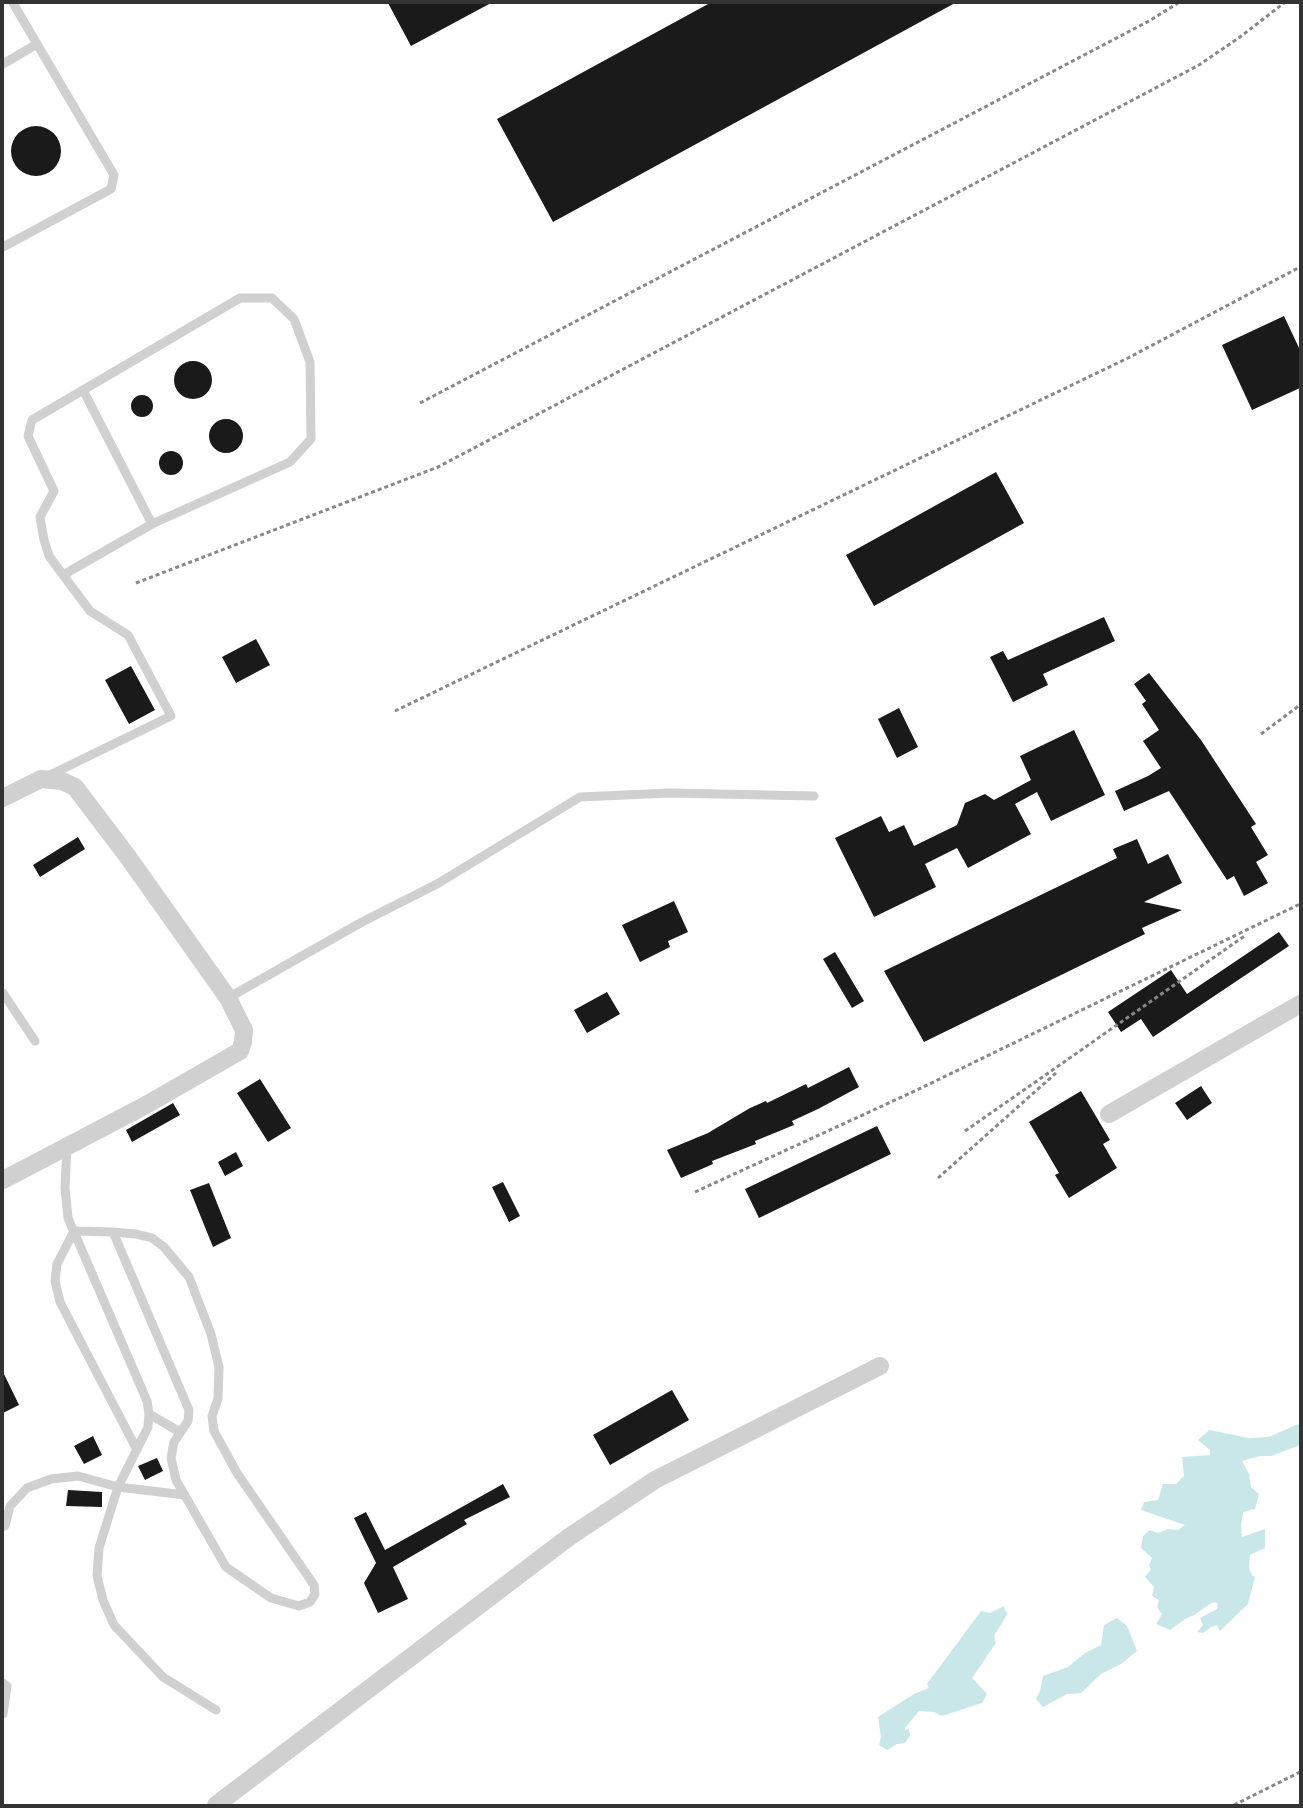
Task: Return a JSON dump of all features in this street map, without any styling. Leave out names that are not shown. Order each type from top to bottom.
[{"type":"street","points":[[3,798],[41,779],[62,781],[75,787],[128,857],[228,998],[244,1030],[244,1042],[240,1050],[146,1106],[66,1146],[3,1180]]},
{"type":"street","points":[[1109,1114],[1300,1004]]},
{"type":"street","points":[[216,1805],[569,1536],[655,1480],[880,1366]]},
{"type":"lane","points":[[3,247],[111,189],[114,175],[13,3]]},
{"type":"lane","points":[[3,64],[37,44]]},
{"type":"lane","points":[[41,779],[171,716],[128,636],[90,610],[48,556],[40,517],[54,491],[28,436],[32,420],[240,298],[272,298],[294,319],[310,362],[311,439],[290,462],[152,524],[63,575]]},
{"type":"lane","points":[[83,390],[152,524]]},
{"type":"lane","points":[[228,998],[362,922],[437,884],[580,797],[670,793],[814,796]]},
{"type":"lane","points":[[3,993],[35,1040]]},
{"type":"lane","points":[[66,1146],[65,1200],[68,1218],[148,1401],[148,1427],[118,1487],[99,1548],[97,1576],[103,1600],[114,1625],[163,1677],[216,1710]]},
{"type":"lane","points":[[74,1231],[113,1232],[136,1234],[152,1238],[164,1247],[189,1277],[211,1334],[219,1367],[218,1399],[212,1416],[214,1431],[237,1473],[314,1585],[315,1594],[310,1602],[299,1606],[271,1598],[226,1567],[176,1480],[171,1458],[174,1442],[188,1420],[189,1410],[113,1232]]},
{"type":"lane","points":[[74,1231],[57,1264],[55,1281],[60,1302],[137,1450]]},
{"type":"lane","points":[[149,1414],[180,1432]]},
{"type":"lane","points":[[5,1526],[10,1506],[27,1488],[51,1479],[78,1476],[118,1487],[185,1495]]},
{"type":"lane","points":[[3,1683],[7,1686],[3,1714]]},
{"type":"water","points":[[1298,1424],[1300,1426],[1300,1443],[1298,1446],[1271,1456],[1260,1456],[1242,1461],[1249,1474],[1251,1487],[1259,1494],[1255,1509],[1243,1512],[1241,1525],[1242,1537],[1265,1529],[1265,1548],[1250,1555],[1249,1568],[1252,1575],[1255,1577],[1248,1604],[1220,1631],[1217,1625],[1211,1627],[1203,1633],[1197,1632],[1203,1625],[1200,1618],[1217,1609],[1218,1603],[1213,1602],[1170,1630],[1156,1624],[1162,1614],[1157,1607],[1159,1600],[1152,1596],[1154,1587],[1145,1577],[1151,1569],[1149,1566],[1152,1558],[1141,1548],[1143,1536],[1150,1530],[1158,1533],[1168,1529],[1178,1530],[1185,1525],[1141,1510],[1144,1502],[1158,1500],[1163,1484],[1176,1484],[1184,1476],[1182,1457],[1210,1455],[1210,1450],[1198,1440],[1209,1430],[1249,1438],[1269,1437]]},
{"type":"water","points":[[1004,1606],[1005,1611],[1008,1613],[994,1636],[996,1643],[972,1678],[987,1694],[982,1703],[942,1716],[934,1712],[919,1711],[905,1728],[905,1730],[909,1729],[910,1736],[905,1743],[897,1744],[887,1750],[879,1745],[881,1737],[878,1717],[914,1694],[929,1688],[927,1684],[981,1611],[990,1613]]},
{"type":"water","points":[[1117,1618],[1127,1626],[1137,1651],[1121,1664],[1101,1674],[1081,1693],[1067,1694],[1043,1707],[1036,1699],[1040,1691],[1043,1676],[1068,1667],[1085,1653],[1101,1645],[1104,1625]]},
{"type":"building","points":[[388,3],[491,3],[411,46]]},
{"type":"building","points":[[710,3],[955,3],[553,222],[497,119]]},
{"type":"building","points":[[31,126],[41,126],[54,133],[61,146],[61,156],[54,169],[41,176],[31,176],[22,172],[15,165],[11,156],[11,146],[15,137],[22,130]]},
{"type":"building","points":[[1284,316],[1300,350],[1300,388],[1252,410],[1222,345]]},
{"type":"building","points":[[193,361],[206,367],[212,380],[206,393],[193,399],[180,393],[174,380],[180,367]]},
{"type":"building","points":[[142,395],[150,398],[153,406],[150,414],[142,417],[134,414],[131,406],[134,398]]},
{"type":"building","points":[[223,419],[229,419],[233,420],[240,426],[243,436],[242,443],[236,450],[229,453],[223,453],[219,452],[212,446],[209,439],[209,433],[210,429],[216,422]]},
{"type":"building","points":[[171,451],[179,455],[183,463],[179,471],[171,475],[163,471],[159,463],[163,455]]},
{"type":"building","points":[[996,472],[1024,523],[874,606],[846,555]]},
{"type":"building","points":[[1104,617],[1115,641],[1043,674],[1048,685],[1013,702],[990,657],[1003,651],[1008,660]]},
{"type":"building","points":[[256,639],[270,665],[236,683],[222,657]]},
{"type":"building","points":[[131,666],[155,710],[129,724],[105,680]]},
{"type":"building","points":[[1149,673],[1201,740],[1256,824],[1251,827],[1268,855],[1256,862],[1268,883],[1244,896],[1234,876],[1227,880],[1169,791],[1124,811],[1115,791],[1148,776],[1161,768],[1143,741],[1159,730],[1142,704],[1146,701],[1134,684]]},
{"type":"building","points":[[899,708],[918,747],[897,758],[878,719]]},
{"type":"building","points":[[1074,730],[1105,795],[1051,821],[1037,792],[1015,804],[1031,834],[968,868],[957,848],[925,864],[936,887],[874,917],[835,838],[881,816],[889,832],[904,825],[914,846],[957,825],[965,803],[985,794],[994,800],[1031,780],[1020,756]]},
{"type":"building","points":[[78,837],[85,849],[40,877],[33,865]]},
{"type":"building","points":[[1137,839],[1148,864],[1168,854],[1182,883],[1144,902],[1182,910],[1142,928],[1145,934],[924,1042],[884,971],[1117,858],[1113,849]]},
{"type":"building","points":[[674,901],[688,932],[668,941],[670,947],[640,962],[622,925]]},
{"type":"building","points":[[1279,932],[1289,946],[1153,1037],[1141,1019],[1121,1032],[1108,1012],[1171,970],[1187,994]]},
{"type":"building","points":[[835,952],[864,1001],[852,1008],[823,959]]},
{"type":"building","points":[[607,992],[620,1014],[587,1033],[574,1010]]},
{"type":"building","points":[[849,1067],[859,1087],[792,1121],[794,1125],[755,1141],[756,1144],[712,1161],[713,1164],[681,1178],[667,1150],[708,1133],[750,1108],[766,1101],[767,1103],[806,1084],[808,1088]]},
{"type":"building","points":[[260,1079],[291,1128],[268,1142],[237,1093]]},
{"type":"building","points":[[1201,1086],[1212,1103],[1187,1120],[1175,1103]]},
{"type":"building","points":[[1081,1091],[1110,1140],[1103,1144],[1117,1168],[1069,1198],[1055,1175],[1059,1173],[1029,1122]]},
{"type":"building","points":[[173,1103],[180,1115],[132,1142],[126,1130]]},
{"type":"building","points":[[877,1126],[891,1154],[759,1218],[745,1189]]},
{"type":"building","points":[[236,1152],[243,1166],[225,1176],[218,1162]]},
{"type":"building","points":[[503,1182],[520,1216],[509,1222],[492,1187]]},
{"type":"building","points":[[209,1183],[231,1238],[213,1247],[190,1190]]},
{"type":"building","points":[[3,1372],[19,1405],[3,1413]]},
{"type":"building","points":[[672,1390],[689,1420],[610,1465],[593,1435]]},
{"type":"building","points":[[93,1436],[102,1455],[84,1464],[74,1446]]},
{"type":"building","points":[[157,1458],[163,1471],[145,1480],[138,1466]]},
{"type":"building","points":[[503,1484],[510,1497],[464,1520],[467,1524],[393,1567],[408,1599],[378,1613],[364,1583],[376,1563],[354,1518],[366,1512],[385,1550]]},
{"type":"building","points":[[68,1490],[102,1492],[102,1507],[66,1506]]},
{"type":"railway","points":[[420,403],[1149,21],[1178,3]]},
{"type":"railway","points":[[136,583],[438,467],[1199,65],[1240,37],[1284,3]]},
{"type":"railway","points":[[395,711],[1128,358],[1300,267]]},
{"type":"railway","points":[[1261,734],[1300,705]]},
{"type":"railway","points":[[695,1192],[917,1090],[1300,904]]},
{"type":"railway","points":[[965,1131],[1246,935]]},
{"type":"railway","points":[[938,1178],[1056,1073]]},
{"type":"railway","points":[[1234,1805],[1300,1772]]}]
